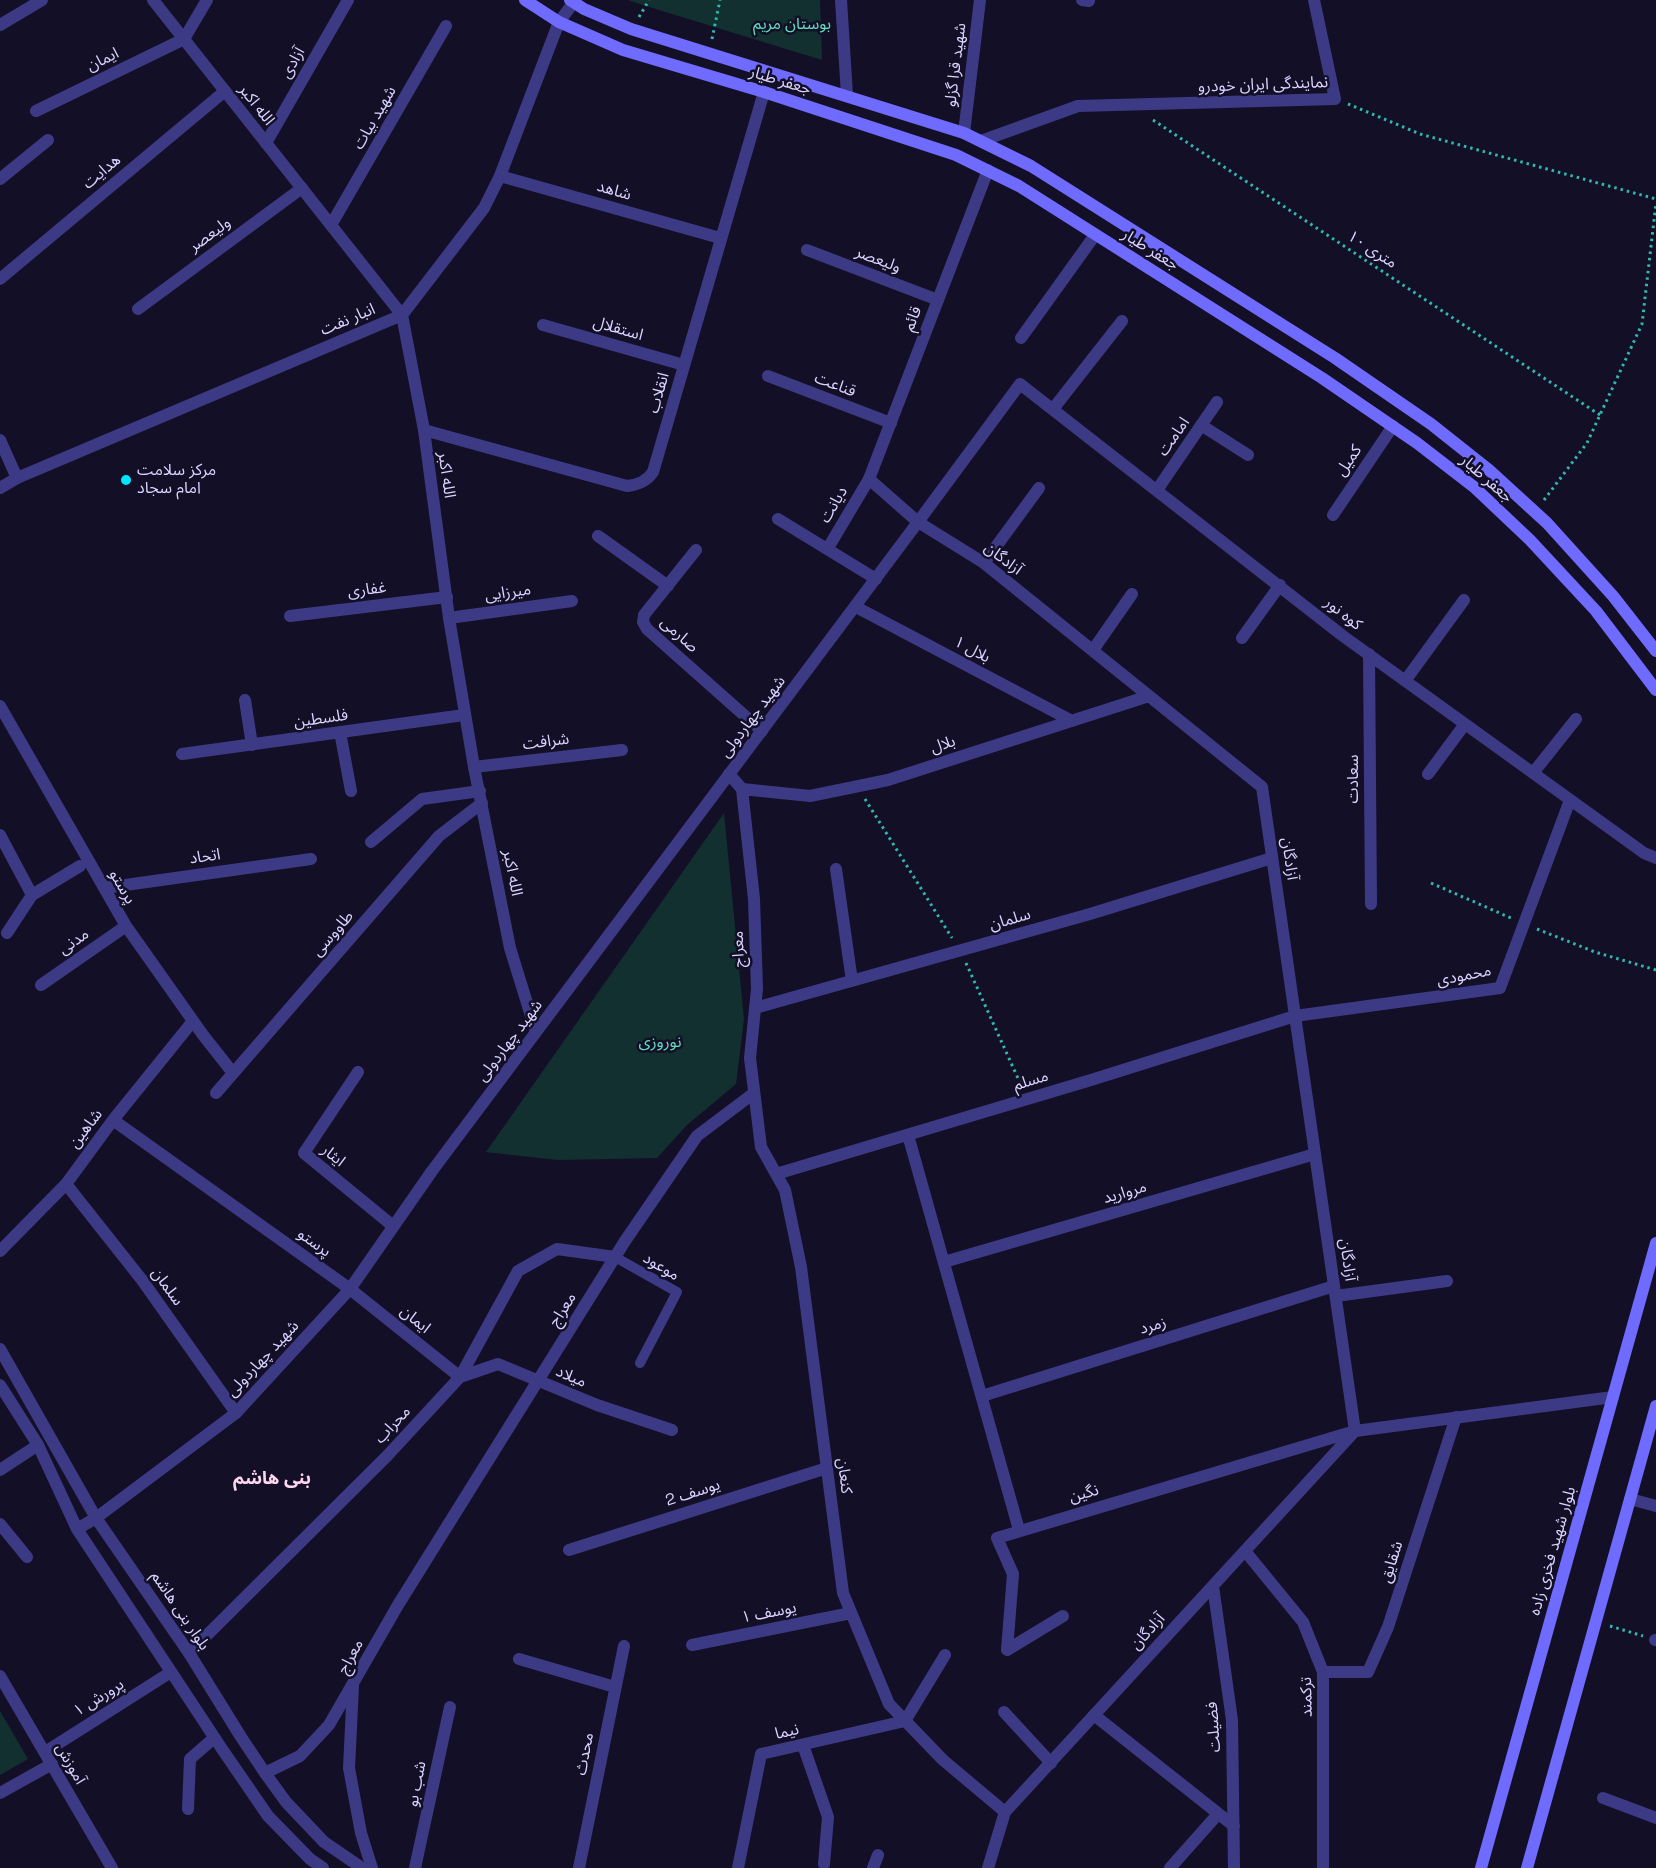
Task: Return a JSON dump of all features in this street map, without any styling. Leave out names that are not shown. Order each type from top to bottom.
[{"type":"main road","name":"جعفر طیار","points":[[525,0],[559,22],[623,50],[764,92],[956,155],[1019,186],[1322,378],[1393,426],[1474,487],[1530,540],[1598,613],[1656,690]]},
{"type":"main road","name":"جعفر طیار","points":[[572,1],[631,28],[964,133],[1030,166],[1335,358],[1431,424],[1489,470],[1534,512],[1615,598],[1656,651]]},
{"type":"main road","points":[[1598,613],[1615,598]]},
{"type":"main road","name":"بلوار شهید فخری زاده","points":[[1481,1868],[1656,1243]]},
{"type":"main road","points":[[1527,1868],[1656,1406]]},
{"type":"street","points":[[0,24],[42,0]]},
{"type":"street","name":"الله اکبر","points":[[153,0],[402,315],[424,430],[464,715],[510,948],[536,1032]]},
{"type":"street","points":[[184,39],[207,0]]},
{"type":"street","name":"آزادی","points":[[266,143],[348,0]]},
{"type":"street","points":[[840,0],[847,95]]},
{"type":"street","name":"شهید قرا گزلو","points":[[964,133],[980,0]]},
{"type":"street","points":[[1314,0],[1335,99]]},
{"type":"street","name":"انبار نفت","points":[[0,488],[17,478],[402,315],[484,208],[500,176],[559,22],[572,1]]},
{"type":"street","name":"شهید بیات","points":[[331,225],[446,26]]},
{"type":"street","name":"ایمان","points":[[36,111],[184,39]]},
{"type":"street","name":"هدایت","points":[[0,279],[225,91]]},
{"type":"street","name":"انقلاب","points":[[424,430],[627,486],[634,485],[649,477],[653,472],[764,92]]},
{"type":"street","name":"نمایندگی ایران خودرو","points":[[981,141],[1078,106],[1335,99]]},
{"type":"street","points":[[0,179],[48,140]]},
{"type":"street","name":"قائم","points":[[869,479],[988,170]]},
{"type":"street","name":"شاهد","points":[[500,176],[720,238]]},
{"type":"street","name":"ولیعصر","points":[[138,309],[302,188]]},
{"type":"street","points":[[1021,338],[1095,234]]},
{"type":"street","name":"ولیعصر","points":[[807,250],[938,300]]},
{"type":"street","points":[[1053,409],[1122,321]]},
{"type":"street","name":"استقلال","points":[[543,325],[684,365]]},
{"type":"street","name":"قناعت","points":[[768,376],[890,424]]},
{"type":"street","name":"کوه نور","points":[[1020,384],[1405,681],[1644,853],[1656,858]]},
{"type":"street","name":"شهید چهاردولی","points":[[77,1529],[96,1518],[236,1413],[350,1289],[393,1226],[536,1032],[856,607],[1020,384]]},
{"type":"street","name":"امامت","points":[[1157,490],[1217,402]]},
{"type":"street","points":[[1202,425],[1248,454]]},
{"type":"street","name":"کمیل","points":[[1333,514],[1393,426]]},
{"type":"street","points":[[0,440],[17,478]]},
{"type":"street","name":"آزادگان","points":[[869,479],[918,522],[984,563],[1262,787],[1354,1431],[1005,1812],[988,1868]]},
{"type":"street","name":"دیانت","points":[[828,548],[869,479]]},
{"type":"street","points":[[984,563],[1039,488]]},
{"type":"street","name":"دیانت","points":[[778,519],[876,578]]},
{"type":"street","points":[[598,536],[668,586]]},
{"type":"street","name":"صارمی","points":[[696,550],[644,615],[644,622],[647,628],[762,731]]},
{"type":"street","points":[[1242,638],[1280,585]]},
{"type":"street","points":[[1093,650],[1132,594]]},
{"type":"street","name":"غفاری","points":[[290,616],[447,597]]},
{"type":"street","points":[[1405,681],[1464,600]]},
{"type":"street","name":"میرزایی","points":[[449,618],[572,601]]},
{"type":"street","name":"بلال ۱","points":[[856,607],[1072,721]]},
{"type":"street","name":"سعادت","points":[[1369,654],[1371,904]]},
{"type":"street","name":"بلال","points":[[742,789],[810,796],[888,780],[1149,696]]},
{"type":"street","points":[[244,700],[252,745]]},
{"type":"street","name":"پرستو","points":[[0,706],[126,926],[193,1021],[234,1073]]},
{"type":"street","name":"فلسطین","points":[[182,754],[464,715]]},
{"type":"street","points":[[1534,773],[1576,719]]},
{"type":"street","points":[[1428,774],[1465,724]]},
{"type":"street","points":[[340,732],[351,791]]},
{"type":"street","name":"شرافت","points":[[474,767],[622,750]]},
{"type":"street","points":[[729,774],[742,789]]},
{"type":"street","name":"معراج","points":[[372,1868],[361,1833],[349,1768],[354,1683],[398,1605],[615,1257],[698,1136],[754,1093],[750,1058],[756,989],[754,899],[742,789]]},
{"type":"street","points":[[371,842],[422,799],[481,797]]},
{"type":"street","name":"طاووسی","points":[[216,1094],[439,836],[481,797]]},
{"type":"street","name":"محمودی","points":[[1295,1016],[1500,988],[1570,800]]},
{"type":"street","points":[[0,835],[32,894]]},
{"type":"street","name":"اتحاد","points":[[104,888],[311,858]]},
{"type":"street","name":"سلمان","points":[[754,1008],[1090,914],[1272,858]]},
{"type":"street","points":[[7,933],[32,894],[80,866]]},
{"type":"street","points":[[836,869],[852,981]]},
{"type":"street","name":"مدنی","points":[[41,985],[126,926]]},
{"type":"street","name":"مسلم","points":[[776,1174],[1295,1016]]},
{"type":"street","name":"شاهین","points":[[0,1251],[66,1184],[113,1120],[193,1021]]},
{"type":"street","name":"ایثار","points":[[358,1072],[304,1153],[393,1226]]},
{"type":"street","name":"کنعان","points":[[754,1093],[761,1147],[785,1190],[801,1267],[843,1593],[888,1704],[942,1760],[1005,1812]]},
{"type":"street","name":"پرستو","points":[[113,1120],[350,1289]]},
{"type":"street","points":[[908,1135],[1020,1530]]},
{"type":"street","name":"مروارید","points":[[944,1262],[1315,1154]]},
{"type":"street","name":"سلمان","points":[[66,1184],[142,1280],[236,1413]]},
{"type":"street","name":"محراب","points":[[190,1653],[387,1456],[460,1377],[518,1271],[557,1249],[615,1257]]},
{"type":"street","name":"زمرد","points":[[982,1396],[1335,1291],[1447,1282]]},
{"type":"street","name":"ایمان","points":[[350,1289],[460,1377]]},
{"type":"street","name":"بلوار بنی هاشم","points":[[0,1349],[96,1518],[190,1653],[240,1737],[265,1773],[286,1802],[324,1842],[362,1868]]},
{"type":"street","name":"میلاد","points":[[460,1377],[498,1364],[597,1406],[672,1430]]},
{"type":"street","points":[[0,1385],[38,1445],[77,1529],[214,1738],[268,1816],[310,1859],[323,1868]]},
{"type":"street","points":[[1354,1431],[1613,1397]]},
{"type":"street","name":"شقایق","points":[[1323,1672],[1368,1672],[1388,1627],[1456,1417]]},
{"type":"street","name":"نگین","points":[[1063,1616],[1007,1650],[1013,1574],[997,1538],[1354,1431]]},
{"type":"street","points":[[0,1470],[38,1445]]},
{"type":"street","name":"یوسف 2","points":[[569,1550],[827,1468]]},
{"type":"street","points":[[1630,1499],[1656,1506]]},
{"type":"street","points":[[0,1524],[27,1557]]},
{"type":"street","name":"ترکمند","points":[[1245,1550],[1303,1622],[1323,1672],[1323,1868]]},
{"type":"street","name":"فضیلت","points":[[1213,1586],[1232,1720],[1234,1868]]},
{"type":"street","name":"یوسف ۱","points":[[692,1645],[851,1613]]},
{"type":"street","name":"محدث","points":[[579,1868],[624,1646]]},
{"type":"street","points":[[905,1722],[944,1655]]},
{"type":"street","points":[[518,1659],[615,1687]]},
{"type":"street","name":"پرورش ۱","points":[[45,1752],[171,1672]]},
{"type":"street","name":"آموزش","points":[[0,1676],[52,1764],[108,1866]]},
{"type":"street","points":[[265,1773],[300,1756],[330,1725],[354,1683]]},
{"type":"street","name":"شب بو","points":[[415,1868],[450,1706]]},
{"type":"street","points":[[1004,1712],[1051,1763]]},
{"type":"street","points":[[1094,1715],[1234,1826]]},
{"type":"street","name":"نیما","points":[[738,1868],[761,1754],[905,1722]]},
{"type":"street","points":[[188,1809],[190,1759],[214,1738]]},
{"type":"street","points":[[803,1745],[828,1817],[824,1864]]},
{"type":"street","points":[[0,1793],[52,1764]]},
{"type":"street","points":[[1603,1798],[1656,1818]]},
{"type":"street","points":[[1170,1868],[1218,1814]]},
{"type":"street","points":[[873,1868],[878,1855]]},
{"type":"lane","name":"موعود","points":[[615,1257],[677,1292],[640,1363]]},
{"type":"path","points":[[711,53],[713,26],[720,0]]},
{"type":"path","name":"نمایندگی ایران خودرو","points":[[1335,99],[1420,134],[1656,201]]},
{"type":"path","name":"۱۰ متری","points":[[1132,106],[1600,415]]},
{"type":"path","points":[[1534,512],[1587,443],[1642,324],[1656,201]]},
{"type":"path","points":[[1432,883],[1524,924],[1595,952],[1656,970]]},
{"type":"path","points":[[1596,1622],[1656,1640]]},
{"type":"green space","name":"بوستان مریم","points":[[628,0],[820,0],[822,60],[646,6]]},
{"type":"green space","name":"نوروزی","points":[[724,813],[744,1019],[736,1084],[687,1125],[657,1158],[558,1160],[486,1152]]},
{"type":"green space","points":[[0,1711],[28,1759],[0,1775]]},
{"type":"place","name":"مرکز سلامت امام سجاد","points":[[126,480]]},
{"type":"district","name":"بنی هاشم","points":[[272,1479]]}]
